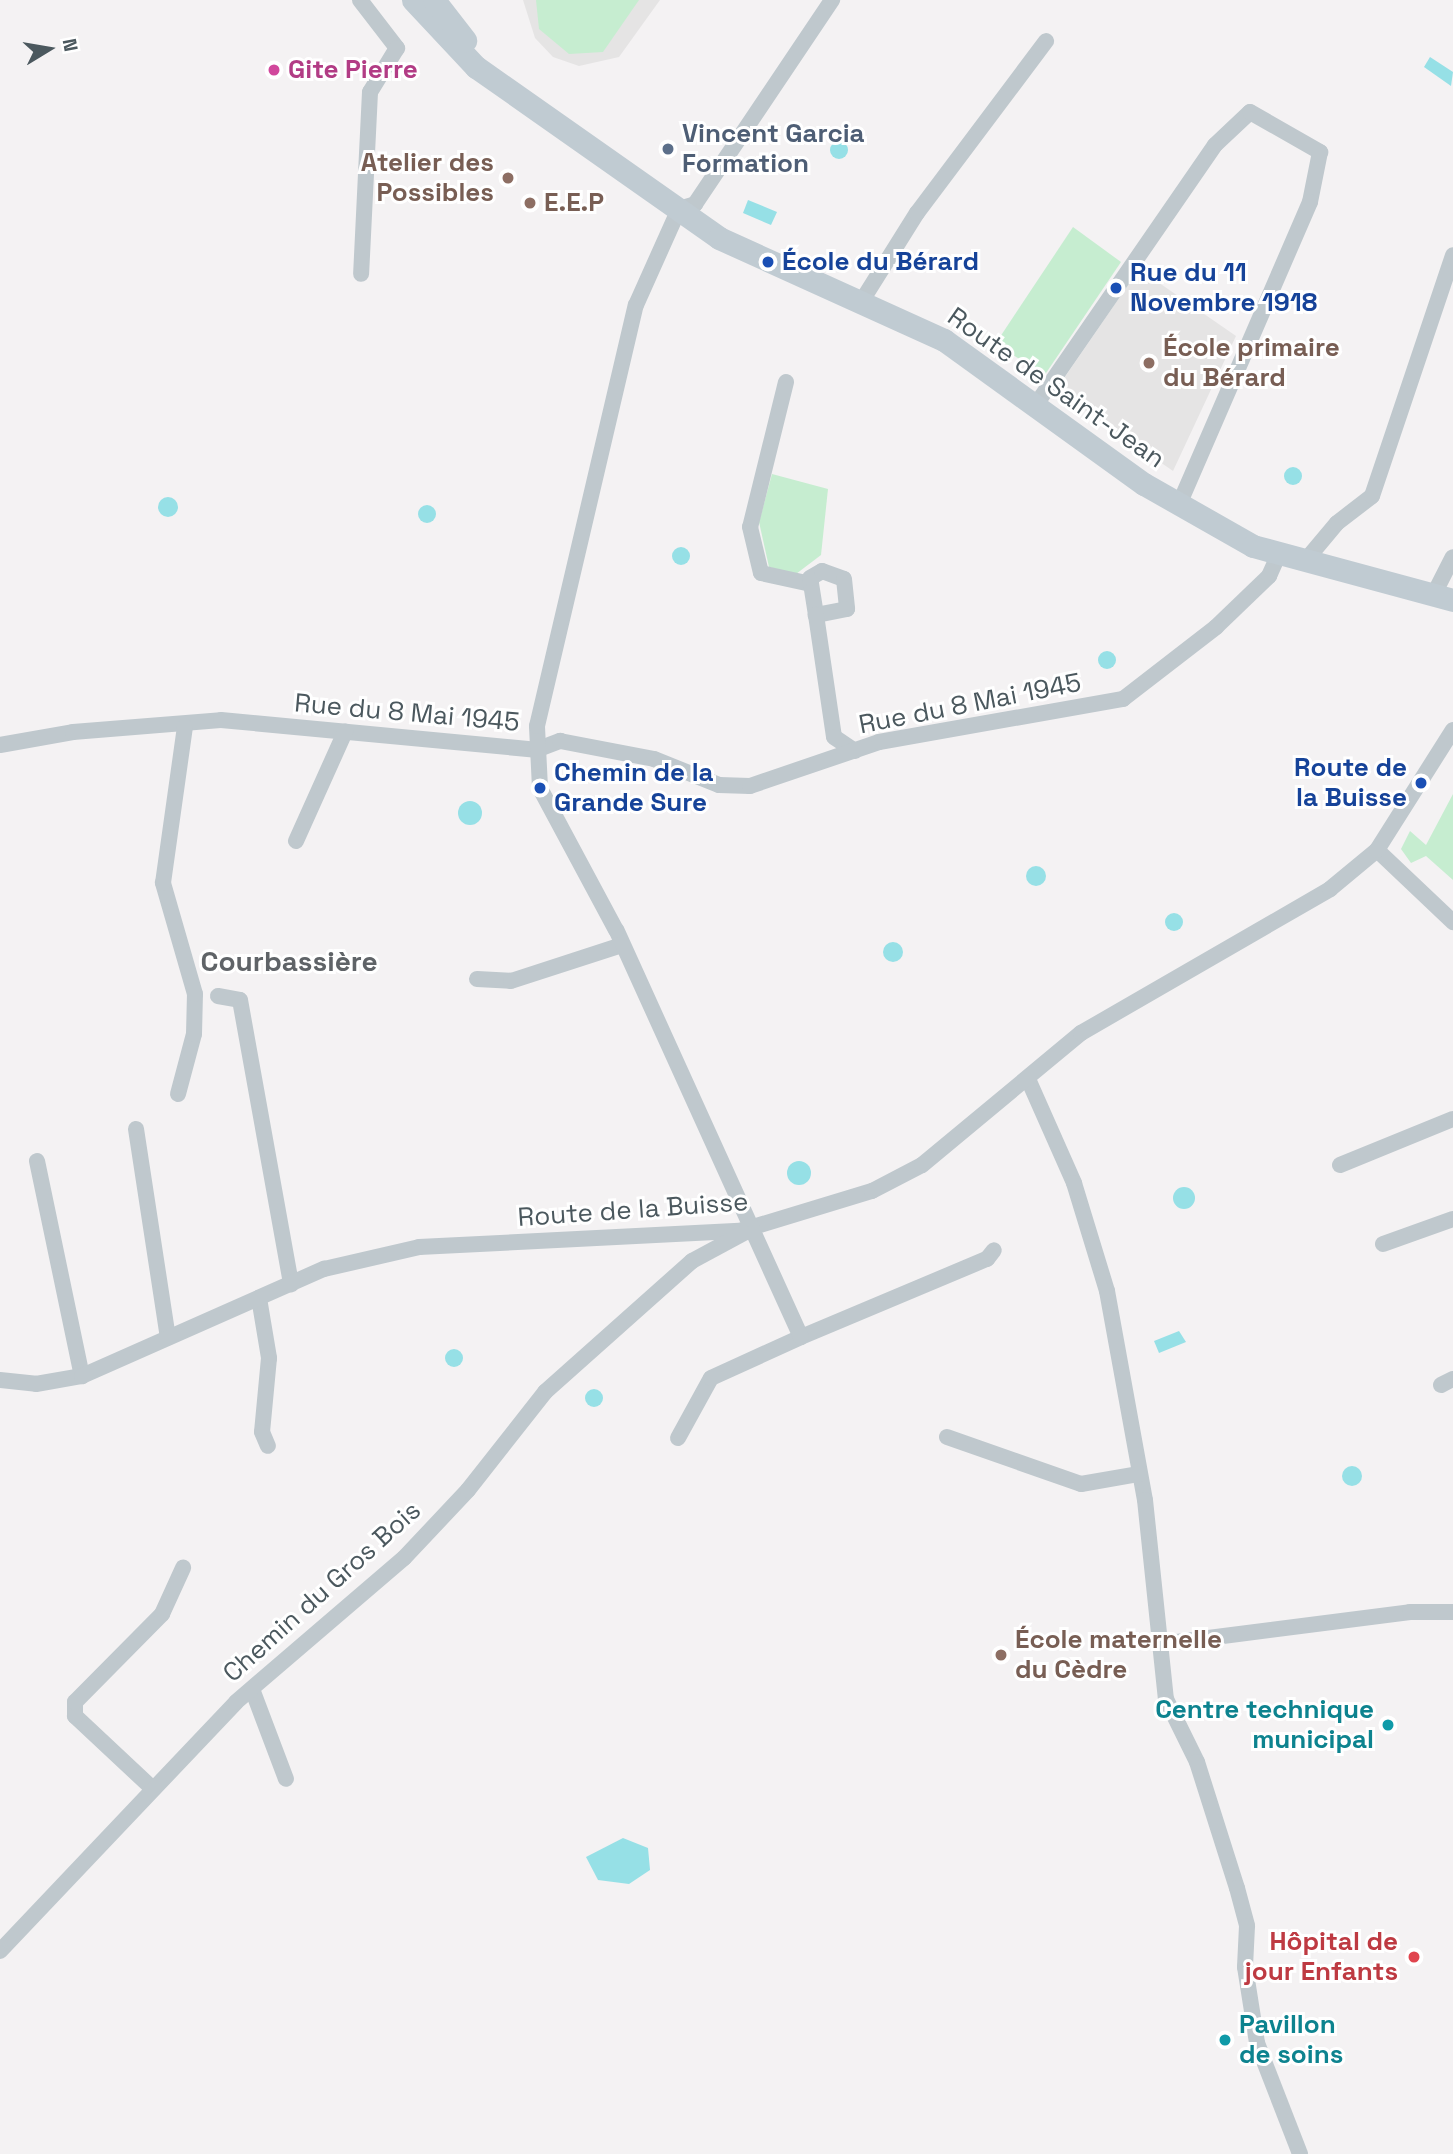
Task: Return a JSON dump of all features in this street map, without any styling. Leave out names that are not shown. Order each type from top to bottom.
[{"type":"main road","name":"Route de Saint-Jean","points":[[413,0],[456,50],[719,238],[863,299],[944,340],[1179,504],[1279,556],[1306,560],[1444,596]]},
{"type":"main road","name":"Route de Saint-Jean","points":[[434,0],[506,87]]},
{"type":"street","points":[[360,0],[397,48],[370,92],[362,274]]},
{"type":"street","points":[[801,1337],[622,945],[540,788],[536,750],[636,305],[679,209],[695,204],[832,0]]},
{"type":"street","points":[[863,299],[917,213],[1046,41]]},
{"type":"street","points":[[1035,406],[1215,145],[1250,112],[1320,152],[1310,202],[1179,504]]},
{"type":"street","points":[[1306,560],[1337,523],[1372,496],[1453,256]]},
{"type":"street","points":[[786,382],[750,527],[761,573],[811,584]]},
{"type":"street","name":"Rue du 8 Mai 1945","points":[[0,745],[73,732],[185,727],[221,720],[536,750],[560,741],[654,760],[719,785],[750,786],[855,751],[1123,699],[1216,627],[1269,576],[1279,556]]},
{"type":"street","points":[[1444,596],[1453,557]]},
{"type":"street","points":[[816,615],[847,609],[844,579],[822,571],[811,584],[834,737],[820,763]]},
{"type":"street","points":[[178,1094],[194,1034],[194,994],[163,883],[185,727]]},
{"type":"street","name":"Route de la Buisse","points":[[0,1380],[36,1384],[82,1376],[291,1284],[419,1247],[753,1229],[872,1191],[922,1165],[1081,1033],[1291,913],[1377,850],[1453,730]]},
{"type":"street","points":[[296,841],[345,732]]},
{"type":"street","points":[[834,737],[855,751]]},
{"type":"street","points":[[1377,850],[1453,922]]},
{"type":"street","points":[[477,979],[511,981],[622,945]]},
{"type":"street","points":[[218,996],[240,1000],[291,1284]]},
{"type":"street","points":[[1028,1079],[1093,1241],[1139,1474],[1166,1699],[1208,1792],[1247,1926],[1245,1967],[1256,2043],[1300,2154]]},
{"type":"street","points":[[1340,1165],[1453,1119]]},
{"type":"street","points":[[136,1129],[168,1338]]},
{"type":"street","points":[[37,1161],[82,1376]]},
{"type":"street","points":[[1383,1244],[1453,1219]]},
{"type":"street","name":"Chemin du Gros Bois","points":[[0,1951],[29,1924],[153,1789],[252,1689],[404,1558],[468,1490],[545,1392],[624,1317],[691,1261],[753,1229]]},
{"type":"street","points":[[677,1438],[711,1378],[986,1259],[994,1250]]},
{"type":"street","points":[[259,1298],[269,1358],[262,1432],[268,1446]]},
{"type":"street","points":[[947,1437],[1081,1484],[1139,1474]]},
{"type":"street","points":[[153,1789],[75,1716],[75,1702],[162,1614],[183,1568]]},
{"type":"street","points":[[1161,1644],[1410,1612],[1453,1612]]},
{"type":"street","points":[[252,1689],[286,1779]]},
{"type":"shaded area","points":[[523,0],[660,0],[619,57],[579,66],[553,57],[535,38]]},
{"type":"shaded area","name":"École primaire du Bérard","points":[[1139,269],[1236,336],[1173,471],[1056,390]]},
{"type":"green space","points":[[536,0],[639,0],[603,52],[569,54],[539,29]]},
{"type":"green space","points":[[1073,227],[1121,262],[1044,376],[996,343]]},
{"type":"green space","points":[[772,474],[828,489],[821,555],[796,574],[769,567],[759,522]]},
{"type":"green space","points":[[1453,794],[1453,880],[1426,856],[1411,863],[1401,849],[1410,831],[1426,845]]},
{"type":"water","points":[[1430,57],[1453,72],[1451,86],[1424,67]]},
{"type":"water","points":[[839,141],[845,144],[848,150],[845,156],[839,159],[833,156],[830,150],[833,144]]},
{"type":"water","points":[[748,200],[777,212],[771,225],[743,213]]},
{"type":"water","points":[[1289,467],[1297,467],[1302,476],[1300,483],[1289,485],[1284,480],[1284,472]]},
{"type":"water","points":[[168,497],[175,500],[178,507],[175,514],[168,517],[161,514],[158,507],[161,500]]},
{"type":"water","points":[[423,505],[431,505],[436,514],[434,521],[423,523],[418,518],[418,510]]},
{"type":"water","points":[[677,547],[685,547],[690,556],[688,563],[677,565],[672,560],[672,552]]},
{"type":"water","points":[[1103,651],[1111,651],[1116,660],[1114,667],[1103,669],[1098,664],[1098,656]]},
{"type":"water","points":[[470,801],[478,805],[482,813],[478,821],[470,825],[462,821],[458,813],[462,805]]},
{"type":"water","points":[[1036,866],[1043,869],[1046,876],[1043,883],[1036,886],[1029,883],[1026,876],[1029,869]]},
{"type":"water","points":[[1174,913],[1180,916],[1183,922],[1180,928],[1174,931],[1168,928],[1165,922],[1168,916]]},
{"type":"water","points":[[893,942],[900,945],[903,952],[900,959],[893,962],[886,959],[883,952],[886,945]]},
{"type":"water","points":[[799,1161],[810,1168],[811,1173],[804,1184],[799,1185],[788,1178],[787,1173],[794,1162]]},
{"type":"water","points":[[1184,1187],[1192,1190],[1195,1198],[1192,1206],[1184,1209],[1176,1206],[1173,1198],[1176,1190]]},
{"type":"water","points":[[1179,1331],[1186,1342],[1159,1353],[1154,1341]]},
{"type":"water","points":[[450,1349],[458,1349],[463,1358],[461,1365],[450,1367],[445,1362],[445,1354]]},
{"type":"water","points":[[590,1389],[598,1389],[603,1398],[601,1405],[590,1407],[585,1402],[585,1394]]},
{"type":"water","points":[[1352,1466],[1359,1469],[1362,1476],[1359,1483],[1352,1486],[1345,1483],[1342,1476],[1345,1469]]},
{"type":"water","points":[[623,1838],[648,1848],[650,1870],[629,1884],[598,1880],[586,1857]]},
{"type":"place","name":"Gite Pierre","points":[[274,70]]},
{"type":"place","name":"Vincent Garcia Formation","points":[[668,149]]},
{"type":"place","name":"Atelier des Possibles","points":[[508,178]]},
{"type":"place","name":"E.E.P","points":[[530,203]]},
{"type":"place","name":"École du Bérard","points":[[768,262]]},
{"type":"place","name":"Rue du 11 Novembre 1918","points":[[1116,288]]},
{"type":"place","name":"École primaire du Bérard","points":[[1149,363]]},
{"type":"place","name":"Route de la Buisse","points":[[1421,783]]},
{"type":"place","name":"Chemin de la Grande Sure","points":[[540,788]]},
{"type":"place","name":"École maternelle du Cèdre","points":[[1001,1655]]},
{"type":"place","name":"Centre technique municipal","points":[[1388,1725]]},
{"type":"place","name":"Hôpital de jour Enfants","points":[[1414,1957]]},
{"type":"place","name":"Pavillon de soins","points":[[1225,2040]]},
{"type":"district","name":"Courbassière","points":[[289,961]]}]
